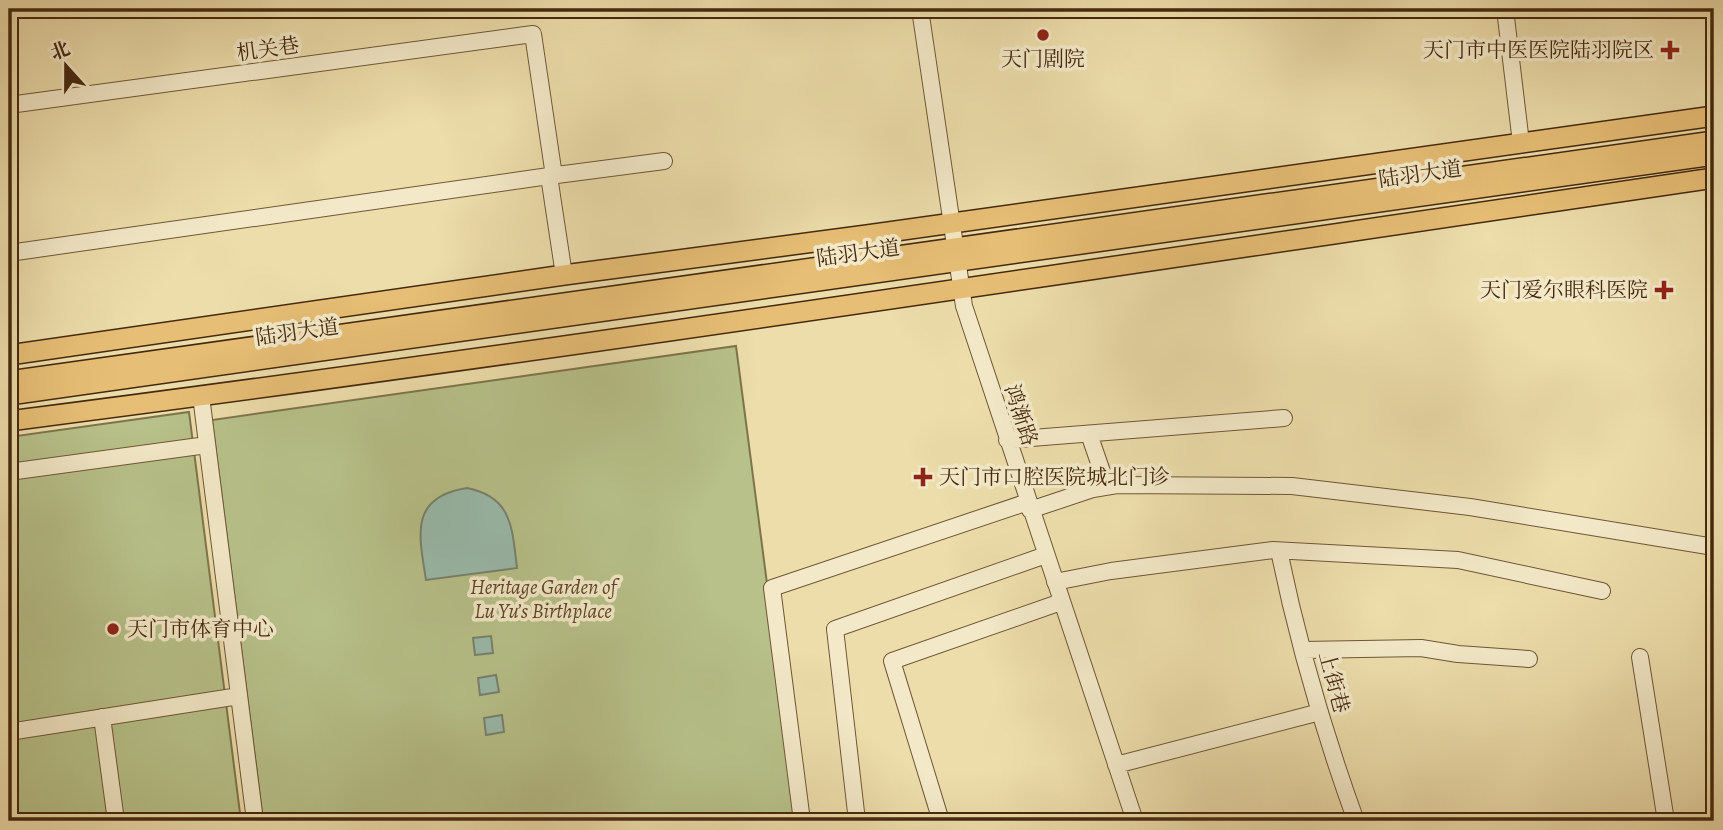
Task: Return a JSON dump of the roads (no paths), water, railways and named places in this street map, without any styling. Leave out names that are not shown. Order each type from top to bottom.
[{"type":"main road","points":[[9,355],[564,275],[867,236],[1714,116]]},
{"type":"main road","name":"陆羽大道","points":[[9,396],[391,342],[1714,141]]},
{"type":"main road","name":"陆羽大道","points":[[9,381],[222,350],[1714,155]]},
{"type":"main road","points":[[9,421],[961,288],[1714,178]]},
{"type":"main road","points":[[867,236],[956,255]]},
{"type":"main road","points":[[901,296],[956,255]]},
{"type":"main road","points":[[222,350],[298,313]]},
{"type":"main road","points":[[391,342],[440,362]]},
{"type":"street","name":"鸿渐路","points":[[920,9],[951,224],[969,324],[1135,821]]},
{"type":"street","points":[[1504,9],[1521,143]]},
{"type":"street","name":"机关巷","points":[[9,105],[533,34],[551,176]]},
{"type":"street","points":[[9,253],[664,161]]},
{"type":"street","points":[[551,176],[564,275]]},
{"type":"street","points":[[201,396],[255,821]]},
{"type":"street","points":[[1007,440],[1284,418]]},
{"type":"street","points":[[1089,434],[1107,486]]},
{"type":"street","points":[[9,472],[207,445]]},
{"type":"street","points":[[802,821],[772,588],[1029,506],[1107,486],[1292,486],[1470,507],[1714,547]]},
{"type":"street","points":[[1055,582],[1111,571],[1279,551],[1458,560],[1602,591]]},
{"type":"street","name":"上街巷","points":[[1279,551],[1289,598],[1331,751],[1356,821]]},
{"type":"street","points":[[857,821],[835,629],[1045,555]]},
{"type":"street","points":[[942,821],[892,661],[1061,602]]},
{"type":"street","points":[[1303,650],[1421,648],[1458,654],[1529,659]]},
{"type":"street","points":[[1640,657],[1666,821]]},
{"type":"street","points":[[9,732],[239,696]]},
{"type":"street","points":[[1116,765],[1320,712]]},
{"type":"street","points":[[102,717],[116,821]]},
{"type":"place","name":"天门剧院","points":[[1043,35]]},
{"type":"place","name":"天门市中医医院陆羽院区","points":[[1670,50]]},
{"type":"place","name":"天门爱尔眼科医院","points":[[1664,290]]},
{"type":"place","name":"天门市口腔医院城北门诊","points":[[923,477]]},
{"type":"place","name":"天门市体育中心","points":[[113,629]]},
{"type":"park label","name":"Heritage Garden of Lu Yu’s Birthplace","points":[[543,599]]}]
